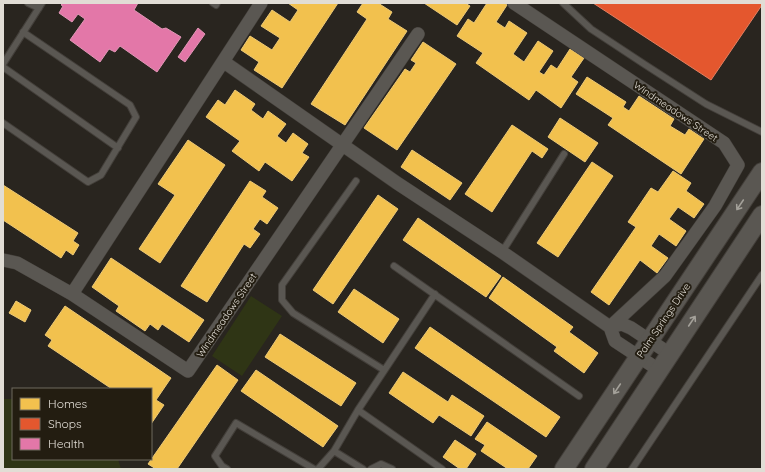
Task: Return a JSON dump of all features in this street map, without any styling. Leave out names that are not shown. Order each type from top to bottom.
[{"type":"main road","name":"Palm Springs Drive","points":[[564,469],[762,172]]},
{"type":"main road","points":[[594,469],[762,215]]},
{"type":"street","points":[[72,294],[262,3]]},
{"type":"street","name":"Windmeadows Street","points":[[514,3],[724,143],[738,165],[715,206],[665,276],[610,327]]},
{"type":"street","name":"Windmeadows Street","points":[[3,260],[17,263],[72,294],[188,371],[418,34]]},
{"type":"street","points":[[224,62],[397,183],[502,252],[610,327],[615,340],[659,370]]},
{"type":"street","points":[[610,327],[622,324],[650,340],[670,354]]},
{"type":"lane","points":[[28,3],[40,5],[3,66],[118,148]]},
{"type":"lane","points":[[213,3],[216,5],[218,3]]},
{"type":"lane","points":[[563,3],[591,29],[706,104],[762,132]]},
{"type":"lane","points":[[3,123],[88,182],[101,175],[136,117],[130,105],[24,32]]},
{"type":"lane","points":[[502,252],[564,154]]},
{"type":"lane","points":[[356,181],[282,285],[282,300],[293,314],[384,370]]},
{"type":"lane","points":[[394,266],[579,396]]},
{"type":"lane","points":[[632,469],[762,275]]},
{"type":"lane","points":[[318,469],[334,451],[358,410],[435,294]]},
{"type":"lane","points":[[358,410],[442,469]]},
{"type":"lane","points":[[227,469],[222,466],[215,456],[236,423],[314,469]]},
{"type":"lane","points":[[334,451],[363,469]]},
{"type":"lane","points":[[371,469],[381,464],[392,469]]},
{"type":"green space","points":[[251,296],[282,316],[242,376],[212,356]]},
{"type":"green space","points":[[3,399],[12,399],[12,460],[118,460],[121,469],[3,469]]},
{"type":"building: Homes","points":[[288,3],[338,3],[282,88],[254,70],[259,62],[241,50],[250,36],[272,50],[280,38],[261,26],[272,10],[290,22],[298,10]]},
{"type":"building: Homes","points":[[363,3],[378,3],[392,12],[388,19],[407,31],[345,125],[311,104],[367,19],[357,12]]},
{"type":"building: Homes","points":[[424,3],[465,3],[470,6],[457,25]]},
{"type":"building: Homes","points":[[487,3],[504,3],[507,5],[496,22],[505,28],[509,21],[527,33],[513,54],[524,62],[538,41],[553,51],[539,72],[544,75],[551,65],[557,69],[570,49],[584,58],[571,77],[578,82],[561,108],[536,90],[529,100],[476,63],[483,53],[457,36],[468,19],[474,23]]},
{"type":"building: Homes","points":[[423,42],[456,64],[397,150],[364,128],[405,69],[410,72],[416,63],[411,60]]},
{"type":"building: Homes","points":[[587,77],[626,102],[623,107],[629,111],[639,96],[674,119],[670,126],[685,135],[689,129],[704,139],[681,174],[608,125],[613,118],[576,94]]},
{"type":"building: Homes","points":[[235,90],[255,104],[251,110],[263,119],[268,111],[286,124],[277,136],[286,143],[293,133],[308,144],[302,153],[309,157],[292,181],[265,162],[259,171],[232,151],[240,141],[206,117],[218,100],[225,105]]},
{"type":"building: Homes","points":[[560,118],[598,143],[585,162],[548,137]]},
{"type":"building: Homes","points":[[512,125],[548,149],[542,158],[532,151],[492,212],[465,194]]},
{"type":"building: Homes","points":[[188,140],[225,165],[160,263],[139,249],[175,195],[158,184]]},
{"type":"building: Homes","points":[[412,150],[462,183],[450,200],[401,167]]},
{"type":"building: Homes","points":[[592,162],[613,176],[558,257],[537,243]]},
{"type":"building: Homes","points":[[673,171],[691,183],[686,191],[704,204],[694,218],[678,207],[669,219],[686,231],[676,246],[659,234],[651,246],[668,258],[657,273],[640,260],[609,305],[591,292],[636,227],[628,222],[651,188],[658,192]]},
{"type":"building: Homes","points":[[250,181],[266,191],[262,197],[278,208],[267,224],[260,219],[253,229],[260,234],[250,248],[244,244],[207,302],[181,286]]},
{"type":"building: Homes","points":[[3,185],[78,233],[73,241],[79,245],[73,255],[66,250],[61,258],[3,220]]},
{"type":"building: Homes","points":[[378,195],[398,209],[333,304],[313,290]]},
{"type":"building: Homes","points":[[418,218],[501,276],[486,297],[403,240]]},
{"type":"building: Homes","points":[[111,258],[204,320],[189,342],[162,324],[158,330],[150,324],[145,331],[116,311],[119,306],[92,287]]},
{"type":"building: Homes","points":[[503,277],[573,327],[569,332],[598,353],[584,373],[554,351],[557,347],[489,298]]},
{"type":"building: Homes","points":[[354,289],[399,319],[383,343],[338,312]]},
{"type":"building: Homes","points":[[16,301],[31,310],[25,322],[9,313]]},
{"type":"building: Homes","points":[[65,306],[171,378],[156,400],[164,405],[152,423],[152,388],[111,388],[48,346],[52,340],[45,335]]},
{"type":"building: Homes","points":[[430,327],[560,417],[546,437],[415,348]]},
{"type":"building: Homes","points":[[280,334],[356,383],[341,406],[265,357]]},
{"type":"building: Homes","points":[[217,365],[238,380],[177,469],[156,469],[148,464]]},
{"type":"building: Homes","points":[[256,370],[338,426],[323,447],[241,391]]},
{"type":"building: Homes","points":[[403,372],[448,402],[452,395],[484,416],[471,436],[439,415],[433,423],[389,393]]},
{"type":"building: Homes","points":[[487,422],[537,456],[528,469],[508,469],[481,451],[485,445],[475,439]]},
{"type":"building: Homes","points":[[455,440],[476,454],[466,469],[460,469],[443,457]]},
{"type":"building: Shops","points":[[593,3],[762,3],[762,5],[711,80]]},
{"type":"building: Health","points":[[63,3],[138,3],[134,10],[162,29],[166,28],[181,37],[157,72],[120,46],[115,52],[109,49],[100,62],[70,40],[85,19],[78,14],[72,22],[59,13]]},
{"type":"building: Health","points":[[198,28],[205,34],[185,62],[178,57]]}]
